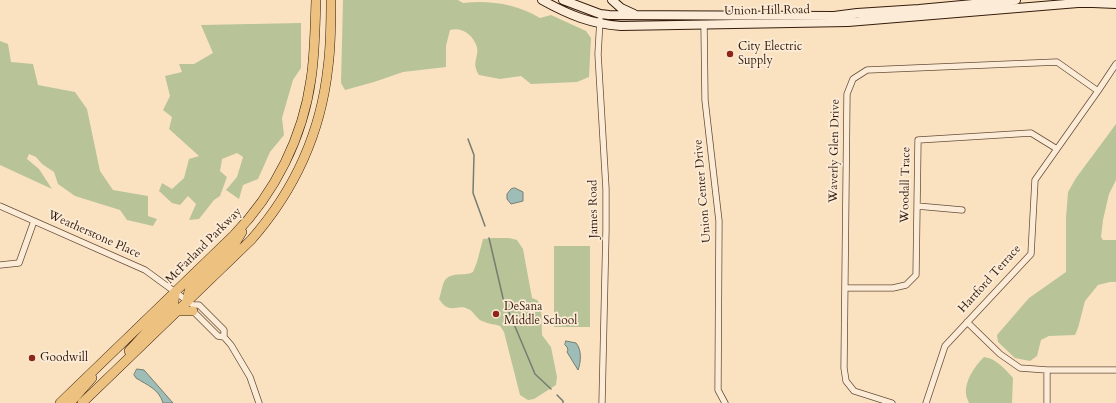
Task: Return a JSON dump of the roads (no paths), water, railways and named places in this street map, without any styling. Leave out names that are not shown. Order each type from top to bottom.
[{"type":"main road","name":"McFarland Parkway","points":[[60,403],[212,258],[247,222],[266,196],[281,171],[293,145],[308,99],[313,69],[316,0]]},
{"type":"main road","points":[[325,0],[330,29]]},
{"type":"main road","points":[[82,403],[178,311],[191,306],[251,240],[286,193],[300,168],[318,121],[327,76],[331,0]]},
{"type":"main road","points":[[318,121],[330,111]]},
{"type":"main road","points":[[191,306],[189,290],[233,247],[247,222]]},
{"type":"main road","points":[[122,364],[133,346],[174,302],[175,292]]},
{"type":"main road","points":[[70,403],[90,382],[98,366]]},
{"type":"street","name":"Union Hill Road","points":[[542,0],[580,19],[599,24],[621,26],[848,22],[1078,3],[1116,4]]},
{"type":"street","name":"Union Hill Road","points":[[563,0],[600,14],[637,16],[840,16],[857,13],[1016,0]]},
{"type":"street","points":[[612,0],[620,8],[637,16]]},
{"type":"street","name":"James Road","points":[[600,14],[598,60],[603,130],[606,230],[602,403]]},
{"type":"street","name":"Union Center Drive","points":[[704,24],[705,100],[719,221],[718,390],[725,403]]},
{"type":"street","name":"Waverly Glen Drive","points":[[892,403],[854,391],[846,382],[844,368],[847,94],[853,79],[867,70],[1057,62],[1098,92]]},
{"type":"street","name":"Hartford Terrace","points":[[926,403],[945,346],[1031,254],[1035,180],[1098,92],[1116,64]]},
{"type":"street","name":"Woodall Trace","points":[[845,288],[893,288],[906,285],[916,275],[918,140],[1031,133],[1057,149]]},
{"type":"street","name":"Weatherstone Place","points":[[0,206],[145,270],[175,292],[191,306],[218,336],[224,337],[231,345],[250,377],[259,403]]},
{"type":"street","points":[[917,206],[962,210]]},
{"type":"street","points":[[0,265],[19,263],[34,221]]},
{"type":"street","points":[[967,322],[1000,354],[1020,368],[1047,370],[1116,370]]},
{"type":"street","points":[[1047,370],[1047,403]]},
{"type":"water","points":[[515,188],[523,192],[523,201],[511,204],[507,199],[507,194],[511,189]]},
{"type":"water","points":[[566,341],[576,343],[578,346],[580,363],[578,370],[567,352],[568,350],[565,345]]},
{"type":"water","points":[[137,369],[144,370],[173,403],[163,403],[156,391],[136,378],[134,375]]},
{"type":"waterway","points":[[468,139],[474,155],[473,193],[485,226]]},
{"type":"waterway","points":[[489,238],[503,298],[535,374],[551,389]]},
{"type":"waterway","points":[[557,395],[563,403]]},
{"type":"place","name":"City Electric Supply","points":[[730,54]]},
{"type":"place","name":"DeSana Middle School","points":[[496,314]]},
{"type":"place","name":"Goodwill","points":[[32,358]]}]
